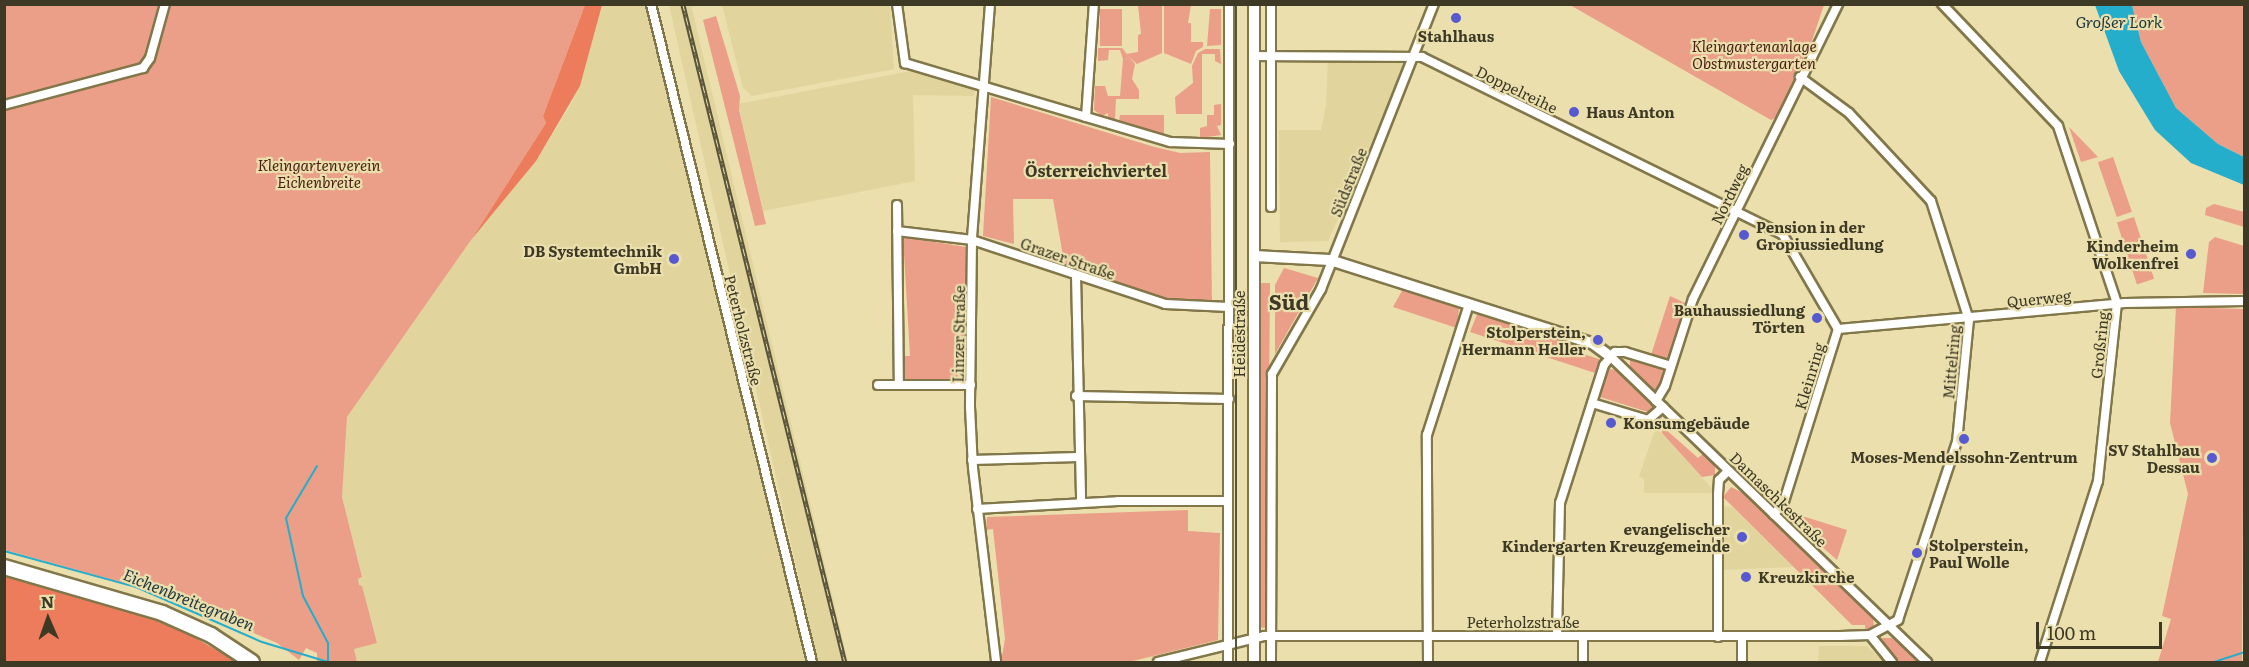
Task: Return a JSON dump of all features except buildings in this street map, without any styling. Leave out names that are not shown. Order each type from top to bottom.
[{"type":"main road","points":[[4,567],[162,613],[211,635],[252,663]]},
{"type":"street","points":[[4,105],[143,68],[150,58],[165,4]]},
{"type":"street","name":"Peterholzstraße","points":[[651,4],[812,663]]},
{"type":"street","points":[[897,4],[905,63],[1170,142],[1230,144]]},
{"type":"street","name":"Linzer Straße","points":[[990,4],[972,240],[971,385],[972,460],[996,663]]},
{"type":"street","points":[[1086,117],[1094,4]]},
{"type":"street","name":"Heidestraße","points":[[1228,663],[1229,4]]},
{"type":"street","name":"Heidestraße","points":[[1254,4],[1254,663]]},
{"type":"street","points":[[1271,4],[1271,207]]},
{"type":"street","name":"Südstraße","points":[[1272,636],[1272,380],[1276,364],[1321,289],[1330,260],[1434,4]]},
{"type":"street","name":"Nordweg","points":[[1659,404],[1693,299],[1800,77],[1838,4]]},
{"type":"street","name":"Großring","points":[[1942,4],[2058,126],[2117,303],[2098,481],[2040,663]]},
{"type":"street","points":[[1254,56],[1414,55]]},
{"type":"street","name":"Doppelreihe","points":[[1414,55],[1735,212]]},
{"type":"street","name":"Mittelring","points":[[1800,77],[1849,113],[1931,201],[1969,320],[1957,442],[1901,615],[1890,627]]},
{"type":"street","points":[[897,205],[899,385]]},
{"type":"street","name":"Kleinring","points":[[1735,212],[1783,235],[1838,329],[1784,501],[1774,515]]},
{"type":"street","name":"Grazer Straße","points":[[897,231],[972,240],[1165,304],[1229,308]]},
{"type":"street","name":"Damaschkestraße","points":[[1254,256],[1330,260],[1592,343],[1610,356],[1927,663]]},
{"type":"street","points":[[1076,276],[1076,396],[1080,503]]},
{"type":"street","name":"Querweg","points":[[1838,329],[1969,320],[2117,303],[2244,301]]},
{"type":"street","points":[[1428,663],[1427,435],[1469,304]]},
{"type":"street","points":[[1557,635],[1560,503],[1592,403],[1610,356],[1625,352],[1671,366]]},
{"type":"street","points":[[878,385],[971,385]]},
{"type":"street","name":"Heidestraße","points":[[1076,396],[1229,399]]},
{"type":"street","points":[[1592,403],[1648,420],[1659,404]]},
{"type":"street","points":[[972,460],[1078,457]]},
{"type":"street","points":[[1718,637],[1718,494],[1719,480],[1728,471]]},
{"type":"street","points":[[977,509],[1080,503],[1228,501]]},
{"type":"street","name":"Peterholzstraße","points":[[1158,663],[1254,637],[1272,636],[1742,637],[1870,635],[1890,627]]},
{"type":"street","points":[[1870,635],[1892,663]]},
{"type":"street","points":[[1271,663],[1272,636]]},
{"type":"street","points":[[1583,636],[1583,663]]},
{"type":"street","points":[[1742,637],[1742,663]]},
{"type":"shaded area","points":[[585,5],[602,5],[580,86],[536,161],[471,240],[546,123],[543,116]]},
{"type":"shaded area","points":[[602,5],[644,5],[658,42],[806,662],[357,662],[354,649],[377,643],[359,586],[358,579],[361,578],[342,497],[347,417],[471,240],[536,161],[580,86]]},
{"type":"shaded area","points":[[669,5],[691,5],[848,662],[818,662]]},
{"type":"shaded area","points":[[722,5],[890,5],[894,69],[752,96],[743,88]]},
{"type":"shaded area","points":[[1328,60],[1408,60],[1328,241],[1280,242],[1279,130],[1321,130],[1326,106]]},
{"type":"shaded area","points":[[916,70],[975,87],[974,96],[913,95],[915,181],[763,211],[738,104]]},
{"type":"shaded area","points":[[1656,427],[1715,493],[1644,493],[1644,479],[1639,476]]},
{"type":"shaded area","name":"evangelischer Kindergarten Kreuzgemeinde","points":[[1722,506],[1732,507],[1793,567],[1721,570]]},
{"type":"shaded area","points":[[4,574],[163,620],[238,662],[5,662]]},
{"type":"shaded area","points":[[1819,646],[1867,646],[1884,662],[1818,662]]},
{"type":"green space","name":"Kleingartenverein Eichenbreite","points":[[4,5],[585,5],[543,116],[546,123],[471,240],[347,417],[342,497],[362,577],[358,579],[359,585],[362,586],[377,643],[354,649],[357,662],[317,662],[317,653],[306,648],[299,660],[277,643],[159,593],[5,550]]},
{"type":"green space","points":[[1138,5],[1162,5],[1162,53],[1137,64],[1126,54],[1138,52],[1138,35],[1141,34]]},
{"type":"green space","points":[[1164,5],[1191,5],[1188,23],[1191,23],[1191,42],[1203,42],[1203,47],[1196,51],[1191,64],[1164,53]]},
{"type":"green space","name":"Kleingartenanlage Obstmustergarten","points":[[1570,5],[1824,5],[1806,58],[1777,117],[1771,120]]},
{"type":"green space","points":[[2132,5],[2244,5],[2244,157],[2218,144],[2176,108],[2141,42]]},
{"type":"green space","points":[[1100,9],[1122,9],[1122,46],[1100,46]]},
{"type":"green space","points":[[1210,9],[1221,9],[1221,45],[1207,46]]},
{"type":"green space","points":[[716,16],[740,96],[739,110],[766,224],[755,226],[703,20]]},
{"type":"green space","points":[[1098,48],[1122,48],[1135,64],[1132,79],[1139,90],[1139,99],[1116,99],[1115,120],[1108,118],[1108,113],[1102,116],[1094,110],[1095,86],[1105,86],[1108,96],[1120,96],[1123,59],[1120,50],[1109,50],[1108,60],[1098,61]]},
{"type":"green space","points":[[1205,49],[1220,49],[1221,64],[1215,61],[1215,54],[1202,54],[1202,114],[1176,114],[1175,97],[1193,83],[1192,66],[1198,53]]},
{"type":"green space","points":[[991,97],[1151,146],[1180,153],[1210,152],[1212,302],[1163,300],[1065,267],[1053,199],[1013,199],[1014,244],[983,236]]},
{"type":"green space","points":[[1221,104],[1221,125],[1217,126],[1221,135],[1200,138],[1200,128],[1207,126],[1207,115],[1214,115],[1214,105]]},
{"type":"green space","points":[[1120,115],[1164,115],[1164,134],[1119,121]]},
{"type":"green space","points":[[2069,127],[2098,157],[2081,162]]},
{"type":"green space","points":[[2113,157],[2132,212],[2117,217],[2098,162]]},
{"type":"green space","points":[[2214,204],[2244,212],[2244,227],[2205,215],[2206,208]]},
{"type":"green space","points":[[2134,217],[2154,279],[2137,284],[2117,223]]},
{"type":"green space","points":[[903,237],[966,247],[963,380],[905,379],[904,356],[910,356]]},
{"type":"green space","points":[[2215,237],[2244,246],[2244,294],[2203,293],[2209,242]]},
{"type":"green space","points":[[1284,268],[1318,278],[1275,354],[1275,285]]},
{"type":"green space","points":[[1258,283],[1270,283],[1267,628],[1257,627]]},
{"type":"green space","points":[[1403,289],[1459,308],[1457,328],[1393,307]]},
{"type":"green space","points":[[1670,296],[1685,303],[1686,308],[1668,360],[1651,355]]},
{"type":"green space","name":"SV Stahlbau Dessau","points":[[2176,307],[2244,309],[2242,662],[2158,662],[2171,619],[2162,616],[2188,494],[2170,423]]},
{"type":"green space","points":[[1478,312],[1579,344],[1583,354],[1599,359],[1595,373],[1470,332]]},
{"type":"green space","points":[[1630,358],[1663,369],[1661,386],[1654,390],[1630,366]]},
{"type":"green space","points":[[1610,369],[1616,370],[1656,407],[1654,414],[1597,396],[1604,373]]},
{"type":"green space","points":[[1663,427],[1698,458],[1704,453],[1715,465],[1715,475],[1702,477],[1662,433]]},
{"type":"green space","points":[[1731,487],[1747,495],[1873,616],[1874,627],[1865,632],[1865,625],[1852,625],[1723,497]]},
{"type":"green space","points":[[1188,510],[1188,531],[1220,533],[1218,640],[1129,662],[1001,662],[1005,639],[993,529],[986,530],[987,517]]},
{"type":"green space","points":[[1786,511],[1847,530],[1837,560],[1785,514]]},
{"type":"green space","points":[[1882,638],[1892,638],[1921,662],[1901,662],[1893,658],[1880,642]]},
{"type":"water","name":"Großer Lork","points":[[2095,5],[2132,5],[2141,42],[2176,108],[2218,144],[2244,157],[2244,185],[2191,163],[2155,130],[2119,71]]},
{"type":"waterway","points":[[317,466],[286,518],[303,596],[328,643],[328,662]]},
{"type":"waterway","name":"Eichenbreitegraben","points":[[4,551],[136,587],[262,642],[328,662]]},
{"type":"waterway","points":[[2214,662],[2244,652]]},
{"type":"tram line","points":[[1236,4],[1236,662]]},
{"type":"railway","points":[[683,4],[845,662]]},
{"type":"place","name":"Stahlhaus","points":[[1456,18]]},
{"type":"place","name":"Haus Anton","points":[[1574,112]]},
{"type":"place","name":"Pension in der Gropiussiedlung","points":[[1744,235]]},
{"type":"place","name":"Kinderheim Wolkenfrei","points":[[2191,254]]},
{"type":"place","name":"DB Systemtechnik GmbH","points":[[674,259]]},
{"type":"place","name":"Bauhaussiedlung Törten","points":[[1817,318]]},
{"type":"place","name":"Stolperstein, Hermann Heller","points":[[1598,340]]},
{"type":"place","name":"Konsumgebäude","points":[[1611,423]]},
{"type":"place","name":"Moses-Mendelssohn-Zentrum","points":[[1964,439]]},
{"type":"place","name":"SV Stahlbau Dessau","points":[[2212,458]]},
{"type":"place","name":"evangelischer Kindergarten Kreuzgemeinde","points":[[1742,537]]},
{"type":"place","name":"Stolperstein, Paul Wolle","points":[[1917,553]]},
{"type":"place","name":"Kreuzkirche","points":[[1746,577]]},
{"type":"district","name":"Österreichviertel","points":[[1096,170]]},
{"type":"district","name":"Süd","points":[[1289,301]]}]
